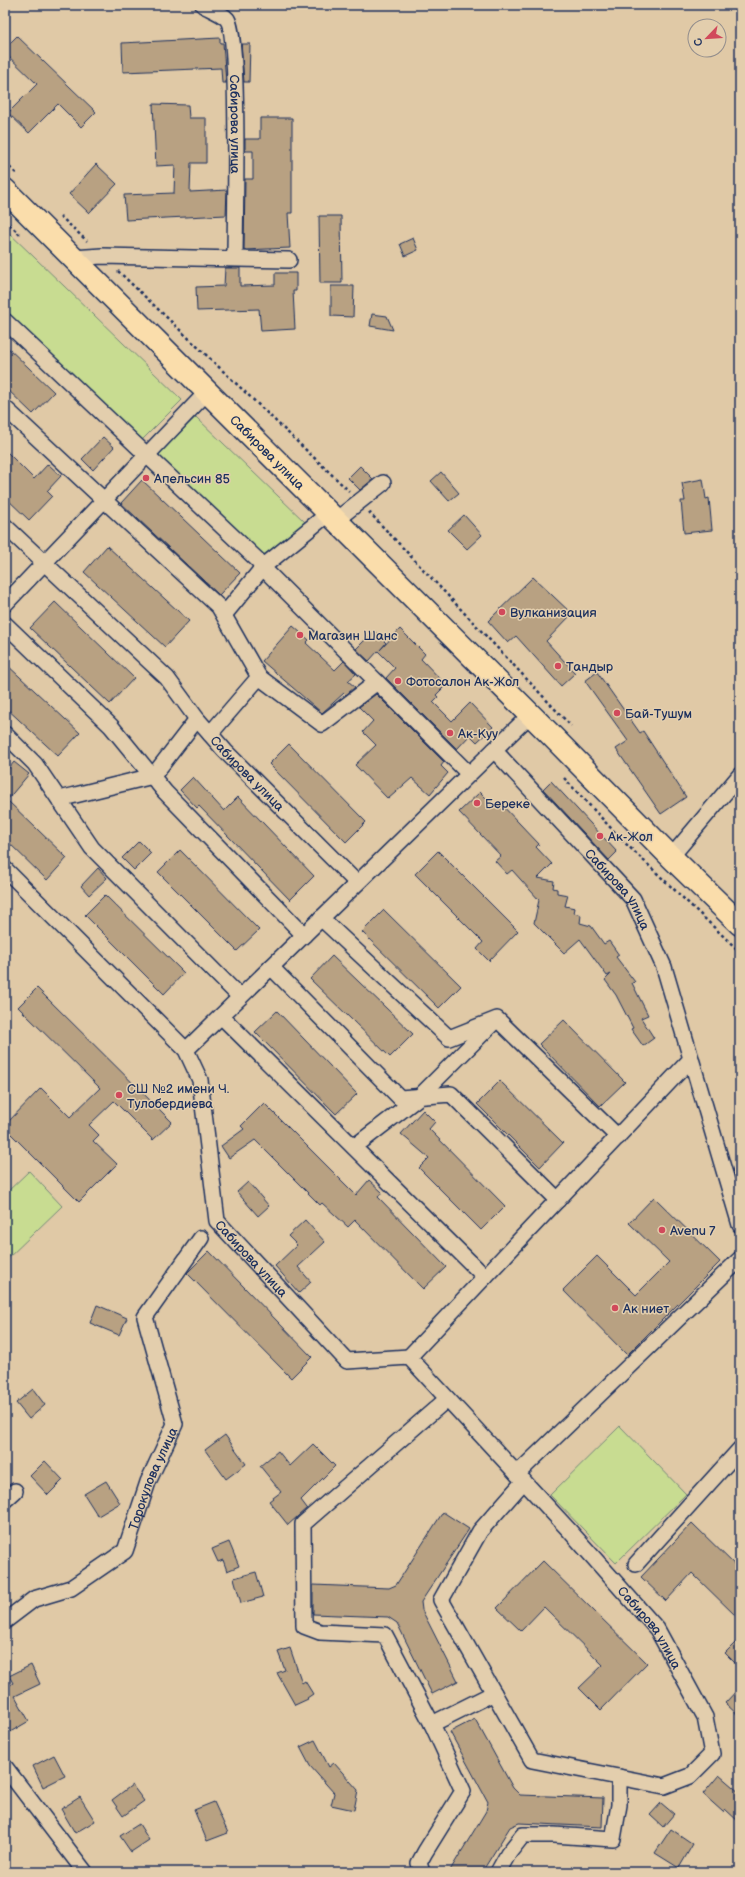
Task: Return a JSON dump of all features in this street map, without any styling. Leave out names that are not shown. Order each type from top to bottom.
[{"type":"highway","name":"Сабирова улица","points":[[14,185],[73,258],[740,924]]},
{"type":"street","name":"Сабирова улица","points":[[203,5],[227,19],[232,30],[235,87],[235,258]]},
{"type":"street","points":[[73,258],[102,256],[289,260]]},
{"type":"street","points":[[5,321],[263,567],[469,774]]},
{"type":"street","points":[[5,604],[207,392]]},
{"type":"street","points":[[5,408],[219,607],[260,677],[322,724],[377,682]]},
{"type":"street","points":[[224,615],[263,567],[332,517],[360,502],[383,483]]},
{"type":"street","name":"Сабирова улица","points":[[5,526],[167,678],[197,719],[225,751],[357,883]]},
{"type":"street","points":[[5,624],[111,726],[165,792],[304,935]]},
{"type":"street","points":[[210,734],[260,677]]},
{"type":"street","points":[[186,1050],[530,714]]},
{"type":"street","points":[[59,799],[153,776],[197,719]]},
{"type":"street","points":[[5,734],[35,764],[92,848],[240,997]]},
{"type":"street","name":"Сабирова улица","points":[[494,750],[633,899],[664,967],[740,1225]]},
{"type":"street","points":[[672,857],[740,776]]},
{"type":"street","name":"Сабирова улица","points":[[5,869],[186,1050],[200,1080],[217,1221],[347,1361],[409,1357],[521,1478],[657,1629],[705,1717],[712,1754],[690,1776],[664,1786],[618,1777]]},
{"type":"street","points":[[322,918],[449,1038],[498,1019]]},
{"type":"street","points":[[271,967],[400,1098],[451,1094],[558,1200]]},
{"type":"street","points":[[221,1016],[485,1277]]},
{"type":"street","points":[[498,1019],[618,1136]]},
{"type":"street","points":[[354,1147],[419,1097],[498,1019]]},
{"type":"street","points":[[409,1357],[691,1059]]},
{"type":"street","name":"Торокулова улица","points":[[5,1621],[34,1598],[71,1588],[125,1551],[148,1482],[174,1424],[145,1317],[201,1238]]},
{"type":"street","points":[[498,1872],[508,1854],[523,1835],[554,1834],[613,1839],[619,1805],[618,1777],[532,1760],[441,1600],[480,1531],[521,1478],[740,1259]]},
{"type":"street","points":[[422,1872],[419,1863],[463,1791],[432,1724],[385,1635],[320,1632],[304,1626],[303,1524],[447,1399]]},
{"type":"street","points":[[636,1564],[740,1449]]},
{"type":"street","points":[[432,1724],[494,1693]]},
{"type":"street","points":[[5,1767],[85,1872]]},
{"type":"path","points":[[5,163],[14,185]]},
{"type":"path","points":[[56,212],[360,502],[574,729]]},
{"type":"green space","points":[[5,229],[182,400],[142,440],[5,312]]},
{"type":"green space","points":[[196,417],[306,523],[262,556],[157,454]]},
{"type":"green space","points":[[29,1171],[62,1206],[5,1261],[5,1194]]},
{"type":"green space","points":[[620,1426],[686,1494],[616,1563],[550,1495]]},
{"type":"building","points":[[17,36],[96,112],[81,127],[58,104],[29,133],[8,113],[37,84],[5,53],[5,48]]},
{"type":"building","points":[[220,38],[220,43],[223,43],[226,83],[222,83],[221,68],[123,72],[122,43]]},
{"type":"building","points":[[241,44],[250,44],[249,82],[244,82]]},
{"type":"building","points":[[153,104],[188,105],[189,118],[206,118],[206,163],[191,163],[190,192],[227,190],[226,215],[126,220],[124,195],[174,193],[175,165],[156,166]]},
{"type":"building","points":[[260,118],[292,118],[292,213],[288,213],[290,248],[244,250],[245,179],[253,179],[253,151],[245,151],[245,139],[260,139]]},
{"type":"building","points":[[96,164],[117,184],[89,213],[69,194]]},
{"type":"building","points":[[319,216],[341,216],[342,283],[320,283]]},
{"type":"building","points":[[413,238],[418,250],[405,256],[400,244]]},
{"type":"building","points":[[225,268],[240,268],[240,286],[275,285],[275,273],[296,273],[296,291],[293,291],[295,329],[261,331],[259,309],[197,311],[196,287],[224,286]]},
{"type":"building","points":[[331,286],[354,286],[353,317],[331,316]]},
{"type":"building","points":[[372,314],[387,316],[393,330],[370,326]]},
{"type":"building","points":[[5,345],[54,392],[33,414],[5,387]]},
{"type":"building","points":[[103,437],[114,447],[93,470],[82,459]]},
{"type":"building","points":[[5,450],[34,479],[48,464],[61,476],[47,491],[52,496],[29,520],[5,497]]},
{"type":"building","points":[[360,466],[373,479],[360,490],[348,478]]},
{"type":"building","points":[[441,472],[459,493],[449,501],[431,481]]},
{"type":"building","points":[[703,479],[706,499],[709,498],[712,530],[684,533],[681,501],[685,501],[682,483]]},
{"type":"building","points":[[142,480],[240,573],[219,595],[121,503]]},
{"type":"building","points":[[464,515],[482,535],[467,549],[448,530]]},
{"type":"building","points":[[107,546],[189,621],[165,647],[84,572]]},
{"type":"building","points":[[533,577],[572,614],[546,641],[575,673],[561,686],[516,636],[508,643],[488,621]]},
{"type":"building","points":[[55,602],[134,678],[110,704],[30,628]]},
{"type":"building","points":[[293,626],[309,640],[306,643],[335,670],[344,661],[356,674],[348,681],[355,687],[346,695],[344,693],[322,713],[262,661]]},
{"type":"building","points":[[400,629],[425,654],[421,659],[446,685],[436,695],[438,697],[433,702],[452,721],[470,703],[493,727],[477,742],[470,735],[457,749],[386,678],[395,668],[378,651],[369,661],[356,649],[374,631],[386,643],[380,650]]},
{"type":"building","points":[[5,663],[80,733],[58,756],[5,707]]},
{"type":"building","points":[[597,672],[640,733],[643,731],[686,797],[661,814],[616,749],[628,741],[585,681]]},
{"type":"building","points":[[376,694],[444,762],[441,766],[448,773],[430,794],[412,778],[388,799],[355,765],[376,745],[363,732],[373,721],[359,707]]},
{"type":"building","points":[[289,744],[366,822],[346,842],[269,764]]},
{"type":"building","points":[[14,762],[29,774],[7,800],[67,858],[47,880],[5,839],[5,773]]},
{"type":"building","points":[[193,777],[224,811],[238,797],[314,876],[290,900],[199,806],[197,808],[180,790]]},
{"type":"building","points":[[551,781],[617,852],[609,860],[543,789]]},
{"type":"building","points":[[480,792],[494,806],[499,802],[539,844],[536,847],[552,864],[538,878],[554,881],[553,888],[557,889],[557,893],[568,895],[565,906],[575,908],[574,913],[581,915],[580,923],[591,926],[604,944],[609,941],[619,955],[616,957],[635,982],[632,983],[648,1015],[641,1018],[654,1038],[643,1046],[631,1029],[633,1028],[616,995],[605,980],[611,974],[607,976],[580,939],[564,953],[534,923],[539,900],[512,870],[507,874],[495,861],[501,856],[459,812]]},
{"type":"building","points":[[139,841],[151,853],[134,870],[122,858]]},
{"type":"building","points":[[180,850],[259,930],[237,951],[158,872]]},
{"type":"building","points":[[438,851],[518,931],[489,961],[477,949],[483,942],[415,874]]},
{"type":"building","points":[[98,868],[107,878],[89,895],[81,886]]},
{"type":"building","points":[[105,895],[184,973],[164,994],[85,915]]},
{"type":"building","points":[[384,910],[461,986],[439,1008],[362,932]]},
{"type":"building","points":[[332,956],[413,1034],[390,1057],[310,979]]},
{"type":"building","name":"СШ №2 имени Ч. Тулобердиева","points":[[37,988],[172,1122],[153,1140],[114,1101],[89,1125],[99,1135],[93,1141],[117,1164],[79,1202],[5,1128],[5,1125],[41,1088],[70,1117],[100,1088],[18,1007]]},
{"type":"building","points":[[277,1011],[357,1094],[336,1114],[255,1032]]},
{"type":"building","points":[[564,1020],[625,1082],[600,1106],[539,1044]]},
{"type":"building","points":[[500,1081],[563,1143],[540,1167],[477,1104]]},
{"type":"building","points":[[264,1103],[356,1195],[369,1180],[382,1192],[378,1197],[446,1267],[423,1289],[355,1220],[348,1227],[322,1203],[320,1205],[255,1140],[229,1158],[221,1146],[244,1129],[241,1126]]},
{"type":"building","points":[[423,1110],[435,1122],[429,1129],[505,1206],[481,1230],[419,1168],[429,1158],[401,1134]]},
{"type":"building","points":[[248,1182],[269,1206],[258,1216],[237,1192]]},
{"type":"building","points":[[654,1197],[720,1262],[627,1355],[563,1290],[597,1256],[636,1295],[669,1262],[629,1223]]},
{"type":"building","points":[[305,1220],[325,1242],[298,1267],[311,1282],[299,1293],[275,1266],[297,1245],[288,1236]]},
{"type":"building","points":[[209,1251],[312,1357],[291,1378],[187,1273]]},
{"type":"building","points":[[97,1305],[127,1318],[119,1335],[90,1323]]},
{"type":"building","points":[[33,1389],[45,1405],[29,1419],[16,1403]]},
{"type":"building","points":[[225,1435],[246,1464],[226,1479],[205,1450]]},
{"type":"building","points":[[313,1444],[335,1466],[301,1500],[307,1508],[288,1525],[269,1501],[281,1492],[260,1466],[278,1451],[290,1466]]},
{"type":"building","points":[[45,1461],[63,1480],[48,1495],[30,1476]]},
{"type":"building","points":[[106,1481],[120,1503],[98,1516],[84,1494]]},
{"type":"building","points":[[443,1512],[469,1529],[421,1602],[422,1610],[458,1681],[432,1694],[397,1623],[388,1617],[313,1614],[313,1585],[389,1588],[396,1585]]},
{"type":"building","points":[[692,1523],[740,1570],[740,1620],[692,1573],[666,1601],[641,1577]]},
{"type":"building","points":[[229,1542],[239,1566],[227,1571],[223,1560],[218,1562],[212,1549]]},
{"type":"building","points":[[543,1561],[647,1663],[601,1710],[579,1688],[603,1665],[544,1607],[521,1631],[497,1608]]},
{"type":"building","points":[[256,1572],[263,1597],[241,1603],[234,1578]]},
{"type":"building","points":[[740,1638],[740,1668],[725,1653]]},
{"type":"building","points":[[290,1648],[302,1683],[305,1681],[313,1694],[307,1698],[308,1699],[295,1705],[277,1673],[285,1670],[278,1652]]},
{"type":"building","points":[[31,1665],[40,1684],[15,1696],[29,1721],[5,1735],[5,1680],[9,1686],[13,1683],[9,1676]]},
{"type":"building","points":[[740,1687],[740,1717],[725,1703]]},
{"type":"building","points":[[475,1719],[513,1788],[520,1795],[603,1798],[602,1827],[519,1823],[510,1827],[482,1872],[449,1872],[486,1811],[488,1802],[450,1732]]},
{"type":"building","points":[[315,1740],[329,1767],[334,1763],[358,1790],[354,1810],[331,1805],[334,1793],[310,1766],[300,1747]]},
{"type":"building","points":[[54,1755],[65,1776],[43,1787],[33,1766]]},
{"type":"building","points":[[719,1775],[740,1793],[740,1823],[725,1809],[723,1812],[703,1794]]},
{"type":"building","points":[[132,1785],[144,1801],[123,1816],[112,1800]]},
{"type":"building","points":[[80,1797],[95,1821],[75,1833],[61,1809]]},
{"type":"building","points":[[214,1802],[228,1833],[207,1841],[194,1810]]},
{"type":"building","points":[[661,1803],[674,1814],[663,1827],[650,1815]]},
{"type":"building","points":[[139,1824],[149,1840],[131,1852],[120,1836]]},
{"type":"building","points":[[671,1829],[693,1844],[679,1868],[655,1853]]},
{"type":"place","name":"Апельсин 85","points":[[146,478]]},
{"type":"place","name":"Вулканизация","points":[[502,612]]},
{"type":"place","name":"Магазин Шанс","points":[[300,635]]},
{"type":"place","name":"Тандыр","points":[[558,666]]},
{"type":"place","name":"Фотосалон Ак-Жол","points":[[398,681]]},
{"type":"place","name":"Бай-Тушум","points":[[617,713]]},
{"type":"place","name":"Ак-Куу","points":[[450,733]]},
{"type":"place","name":"Береке","points":[[477,803]]},
{"type":"place","name":"Ак-Жол","points":[[600,836]]},
{"type":"place","name":"СШ №2 имени Ч. Тулобердиева","points":[[119,1095]]},
{"type":"place","name":"Avenu 7","points":[[662,1230]]},
{"type":"place","name":"Ак ниет","points":[[615,1308]]}]
